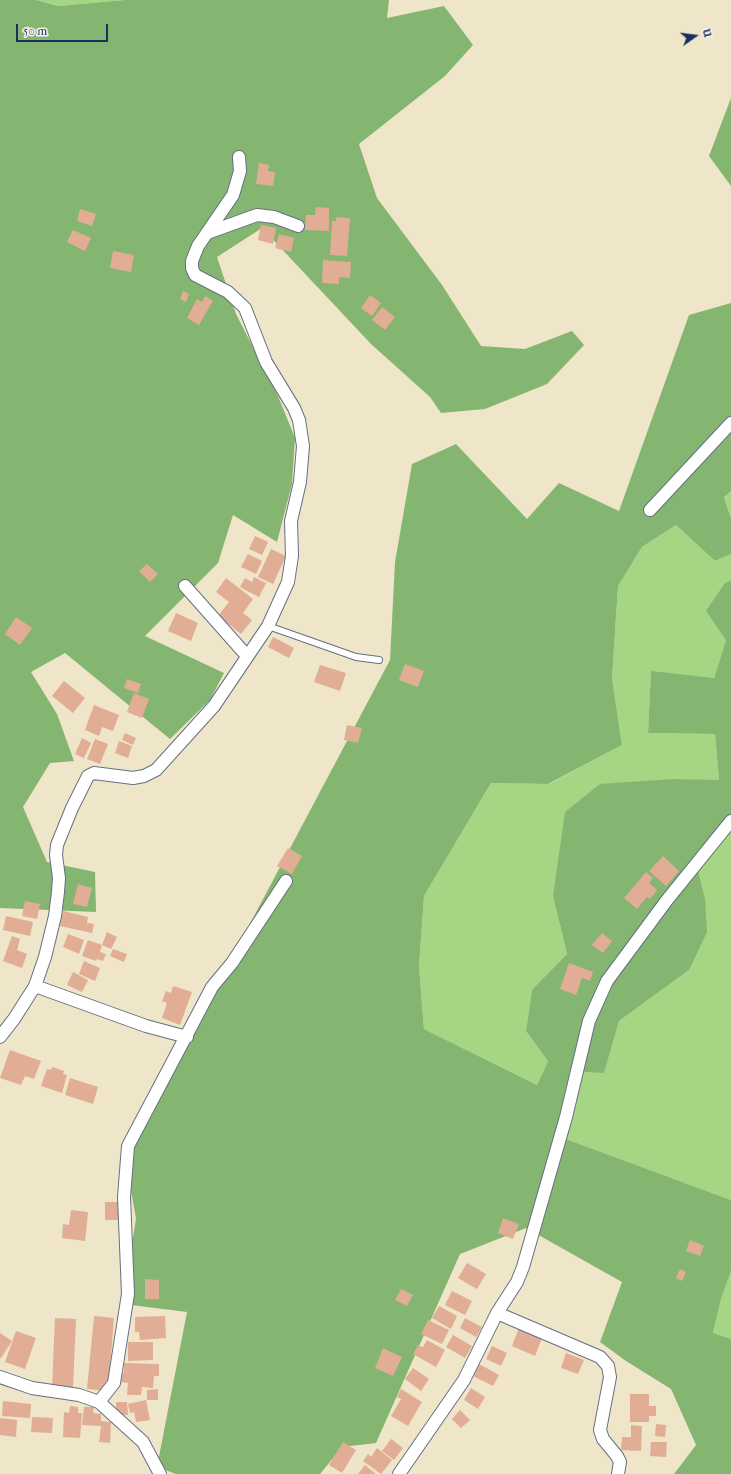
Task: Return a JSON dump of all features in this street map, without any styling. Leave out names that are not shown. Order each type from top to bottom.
[{"type":"street","points":[[0,1037],[14,1019],[35,986],[45,957],[55,916],[59,878],[56,855],[57,844],[72,808],[88,776],[94,772],[133,778],[144,776],[156,770],[214,706],[268,626],[282,595],[292,567],[291,521],[300,482],[302,432],[294,408],[266,362],[245,308],[228,292],[196,275],[192,268],[192,261],[206,233],[226,208],[234,195],[240,171],[239,157]]},
{"type":"street","points":[[206,233],[257,215],[274,217],[298,226]]},
{"type":"street","points":[[650,510],[731,423]]},
{"type":"street","points":[[185,586],[247,656]]},
{"type":"street","points":[[399,1474],[464,1380],[497,1314],[517,1282],[529,1250],[566,1117],[582,1046],[598,999],[616,968],[706,850],[731,821]]},
{"type":"street","points":[[99,1402],[114,1383],[128,1294],[124,1197],[126,1152],[212,987],[232,963],[286,881]]},
{"type":"street","points":[[35,986],[146,1026],[187,1037]]},
{"type":"street","points":[[497,1314],[551,1335],[600,1357],[608,1366],[610,1377],[600,1430],[603,1439],[620,1462],[618,1474]]},
{"type":"street","points":[[0,1377],[32,1388],[78,1396],[99,1402],[143,1442],[160,1474]]},
{"type":"lane","points":[[268,626],[356,657],[380,660]]},
{"type":"green space","points":[[0,0],[36,0],[58,6],[125,0],[389,0],[387,18],[444,6],[473,45],[445,76],[359,144],[377,198],[442,285],[481,346],[525,349],[572,331],[584,345],[547,384],[485,409],[441,413],[430,397],[371,344],[262,228],[217,257],[236,314],[278,396],[295,438],[292,484],[277,542],[233,515],[218,563],[145,636],[224,673],[210,700],[170,739],[65,653],[31,672],[57,714],[74,761],[50,763],[23,807],[47,862],[95,872],[96,912],[0,908]]},
{"type":"green space","points":[[36,0],[125,0],[58,6]]},
{"type":"green space","points":[[731,98],[731,186],[709,156]]},
{"type":"green space","points":[[731,303],[731,491],[724,497],[731,518],[731,554],[715,561],[676,525],[642,547],[618,586],[612,678],[622,745],[548,784],[491,783],[424,896],[419,967],[424,1029],[537,1085],[548,1061],[526,1031],[532,990],[567,954],[553,896],[565,812],[600,784],[673,779],[719,780],[715,734],[648,733],[651,671],[714,678],[726,640],[706,611],[725,583],[731,580],[731,817],[695,860],[705,899],[707,932],[689,970],[619,1021],[604,1073],[570,1071],[555,1135],[731,1200],[731,1271],[721,1299],[713,1333],[731,1339],[731,1474],[674,1474],[696,1445],[671,1389],[626,1361],[600,1342],[622,1282],[526,1228],[460,1254],[376,1443],[342,1447],[320,1474],[176,1474],[157,1467],[187,1312],[123,1304],[136,1218],[125,1159],[390,660],[395,562],[412,464],[456,444],[527,519],[559,483],[619,511],[689,315]]},
{"type":"green space","points":[[731,491],[731,518],[724,496]]},
{"type":"green space","points":[[676,525],[715,561],[731,554],[731,580],[725,583],[726,640],[714,678],[651,672],[648,733],[715,734],[719,781],[673,779],[553,896],[567,954],[532,991],[526,1031],[548,1061],[537,1085],[424,1029],[419,967],[424,896],[491,783],[549,784],[622,745],[612,678],[618,586],[642,547]]},
{"type":"green space","points":[[731,817],[731,1200],[555,1135],[570,1071],[604,1072],[619,1021],[689,970],[695,860]]},
{"type":"green space","points":[[731,1271],[731,1339],[713,1333],[721,1299]]},
{"type":"building","points":[[259,163],[269,165],[268,171],[275,172],[273,186],[256,184]]},
{"type":"building","points":[[316,207],[329,208],[329,231],[305,230],[306,215],[315,215]]},
{"type":"building","points":[[80,209],[96,214],[92,226],[77,221]]},
{"type":"building","points":[[336,217],[350,218],[347,256],[330,255],[332,221],[336,221]]},
{"type":"building","points":[[261,225],[276,228],[273,244],[258,240]]},
{"type":"building","points":[[73,230],[91,238],[85,251],[67,242]]},
{"type":"building","points":[[279,234],[294,238],[291,252],[275,248]]},
{"type":"building","points":[[113,251],[134,255],[131,272],[110,268]]},
{"type":"building","points":[[323,260],[351,262],[350,278],[339,277],[339,284],[322,283]]},
{"type":"building","points":[[183,291],[189,294],[186,302],[180,299]]},
{"type":"building","points":[[370,295],[381,303],[372,316],[361,308]]},
{"type":"building","points":[[205,296],[213,301],[199,325],[187,318],[197,299],[202,302]]},
{"type":"building","points":[[382,307],[395,317],[385,330],[372,320]]},
{"type":"building","points":[[255,536],[268,542],[262,555],[249,549]]},
{"type":"building","points":[[271,549],[286,556],[273,584],[258,577]]},
{"type":"building","points":[[248,554],[262,561],[256,574],[241,567]]},
{"type":"building","points":[[147,564],[158,574],[150,582],[139,571]]},
{"type":"building","points":[[254,577],[266,583],[259,597],[240,587],[245,578],[252,582]]},
{"type":"building","points":[[226,578],[253,599],[243,613],[252,620],[241,634],[218,616],[229,602],[216,592]]},
{"type":"building","points":[[176,613],[198,623],[191,641],[168,631]]},
{"type":"building","points":[[16,617],[32,628],[20,645],[5,634]]},
{"type":"building","points":[[273,637],[294,648],[289,658],[268,647]]},
{"type":"building","points":[[405,664],[424,671],[418,687],[399,680]]},
{"type":"building","points":[[320,665],[346,673],[340,691],[314,682]]},
{"type":"building","points":[[127,679],[141,684],[138,693],[124,688]]},
{"type":"building","points":[[64,681],[85,698],[73,713],[52,696]]},
{"type":"building","points":[[134,693],[149,699],[142,718],[127,712]]},
{"type":"building","points":[[94,705],[119,715],[113,731],[102,727],[99,736],[85,730]]},
{"type":"building","points":[[347,725],[362,728],[358,743],[344,740]]},
{"type":"building","points":[[125,733],[136,738],[133,745],[122,740]]},
{"type":"building","points":[[82,738],[91,743],[84,758],[75,754]]},
{"type":"building","points":[[95,739],[108,744],[100,764],[87,759]]},
{"type":"building","points":[[119,741],[132,746],[128,758],[115,753]]},
{"type":"building","points":[[288,848],[302,856],[292,874],[277,866]]},
{"type":"building","points":[[663,856],[679,871],[666,886],[649,871]]},
{"type":"building","points":[[646,872],[653,878],[649,883],[657,890],[650,899],[647,897],[637,909],[624,898]]},
{"type":"building","points":[[78,884],[92,888],[87,907],[73,904]]},
{"type":"building","points":[[25,901],[40,904],[37,919],[22,916]]},
{"type":"building","points":[[63,911],[88,917],[87,923],[94,924],[92,933],[60,926]]},
{"type":"building","points":[[6,916],[33,922],[30,936],[3,930]]},
{"type":"building","points":[[107,932],[117,937],[111,949],[102,945]]},
{"type":"building","points":[[602,933],[612,941],[603,953],[592,945]]},
{"type":"building","points":[[68,934],[84,940],[79,954],[63,947]]},
{"type":"building","points":[[12,936],[20,939],[17,950],[27,954],[22,968],[3,961]]},
{"type":"building","points":[[88,940],[102,945],[100,952],[106,954],[103,961],[97,959],[96,961],[82,956]]},
{"type":"building","points":[[113,949],[127,954],[124,962],[110,956]]},
{"type":"building","points":[[84,961],[100,968],[95,981],[79,974]]},
{"type":"building","points":[[569,963],[593,972],[590,981],[582,978],[576,995],[560,989]]},
{"type":"building","points":[[73,972],[88,980],[82,992],[67,985]]},
{"type":"building","points":[[173,986],[192,992],[180,1025],[162,1018],[167,1003],[162,1001],[166,991],[171,993]]},
{"type":"building","points":[[10,1050],[41,1061],[34,1079],[25,1076],[21,1085],[0,1078]]},
{"type":"building","points":[[52,1067],[64,1071],[63,1074],[67,1075],[62,1093],[41,1086],[47,1069],[51,1070]]},
{"type":"building","points":[[70,1078],[98,1087],[93,1104],[65,1095]]},
{"type":"building","points":[[105,1202],[120,1202],[119,1220],[105,1220]]},
{"type":"building","points":[[71,1210],[88,1212],[85,1241],[62,1238],[63,1224],[69,1225]]},
{"type":"building","points":[[503,1218],[519,1224],[513,1239],[498,1233]]},
{"type":"building","points":[[690,1240],[704,1246],[700,1256],[686,1251]]},
{"type":"building","points":[[467,1263],[486,1274],[477,1289],[458,1278]]},
{"type":"building","points":[[680,1269],[686,1272],[682,1281],[676,1278]]},
{"type":"building","points":[[145,1279],[159,1280],[159,1299],[145,1299]]},
{"type":"building","points":[[401,1289],[413,1295],[407,1306],[395,1300]]},
{"type":"building","points":[[452,1291],[472,1301],[465,1315],[445,1305]]},
{"type":"building","points":[[439,1306],[457,1316],[451,1329],[432,1318]]},
{"type":"building","points":[[94,1316],[114,1318],[108,1391],[87,1389]]},
{"type":"building","points":[[165,1316],[166,1338],[140,1340],[139,1332],[135,1332],[135,1317]]},
{"type":"building","points":[[55,1318],[76,1319],[73,1389],[52,1388]]},
{"type":"building","points":[[465,1318],[482,1327],[476,1337],[460,1328]]},
{"type":"building","points":[[428,1320],[449,1330],[442,1344],[421,1334]]},
{"type":"building","points":[[519,1328],[542,1338],[535,1356],[512,1346]]},
{"type":"building","points":[[16,1331],[36,1338],[25,1369],[5,1362]]},
{"type":"building","points":[[0,1333],[12,1341],[1,1358],[0,1358]]},
{"type":"building","points":[[453,1335],[472,1346],[465,1358],[446,1347]]},
{"type":"building","points":[[427,1340],[445,1350],[436,1367],[413,1354],[418,1345],[423,1347]]},
{"type":"building","points":[[128,1342],[153,1342],[153,1360],[128,1361]]},
{"type":"building","points":[[492,1346],[507,1353],[501,1366],[486,1359]]},
{"type":"building","points":[[383,1348],[402,1357],[393,1376],[375,1368]]},
{"type":"building","points":[[566,1353],[584,1360],[578,1374],[561,1368]]},
{"type":"building","points":[[124,1363],[159,1364],[159,1376],[154,1376],[153,1388],[142,1387],[141,1395],[127,1395],[128,1383],[119,1382],[119,1373],[124,1373]]},
{"type":"building","points":[[479,1364],[499,1375],[493,1386],[473,1376]]},
{"type":"building","points":[[413,1368],[429,1379],[421,1391],[405,1379]]},
{"type":"building","points":[[471,1388],[485,1397],[478,1409],[464,1400]]},
{"type":"building","points":[[158,1389],[158,1400],[147,1400],[147,1390]]},
{"type":"building","points":[[401,1389],[422,1402],[408,1426],[391,1416],[401,1399],[397,1397]]},
{"type":"building","points":[[630,1394],[649,1394],[649,1406],[656,1406],[656,1416],[649,1416],[649,1422],[630,1422]]},
{"type":"building","points":[[146,1400],[150,1420],[136,1422],[134,1412],[130,1413],[128,1404]]},
{"type":"building","points":[[3,1401],[31,1404],[30,1418],[2,1416]]},
{"type":"building","points":[[116,1402],[127,1402],[128,1415],[116,1415]]},
{"type":"building","points":[[70,1406],[78,1407],[78,1413],[82,1413],[80,1438],[63,1437],[64,1412],[69,1413]]},
{"type":"building","points":[[84,1407],[94,1407],[93,1413],[101,1414],[101,1421],[111,1422],[110,1443],[99,1442],[101,1426],[82,1425]]},
{"type":"building","points":[[460,1410],[470,1420],[461,1428],[452,1419]]},
{"type":"building","points":[[32,1417],[53,1418],[52,1433],[31,1432]]},
{"type":"building","points":[[0,1418],[17,1420],[16,1437],[0,1435]]},
{"type":"building","points":[[656,1424],[666,1425],[665,1437],[655,1436]]},
{"type":"building","points":[[631,1425],[642,1426],[641,1451],[621,1450],[622,1437],[631,1437]]},
{"type":"building","points":[[391,1439],[403,1448],[394,1460],[382,1451]]},
{"type":"building","points":[[343,1442],[356,1450],[342,1473],[329,1465]]},
{"type":"building","points":[[651,1442],[667,1442],[666,1457],[650,1456]]},
{"type":"building","points":[[377,1448],[392,1460],[381,1474],[363,1461],[368,1454],[371,1457]]},
{"type":"building","points":[[365,1465],[376,1474],[358,1474]]}]
